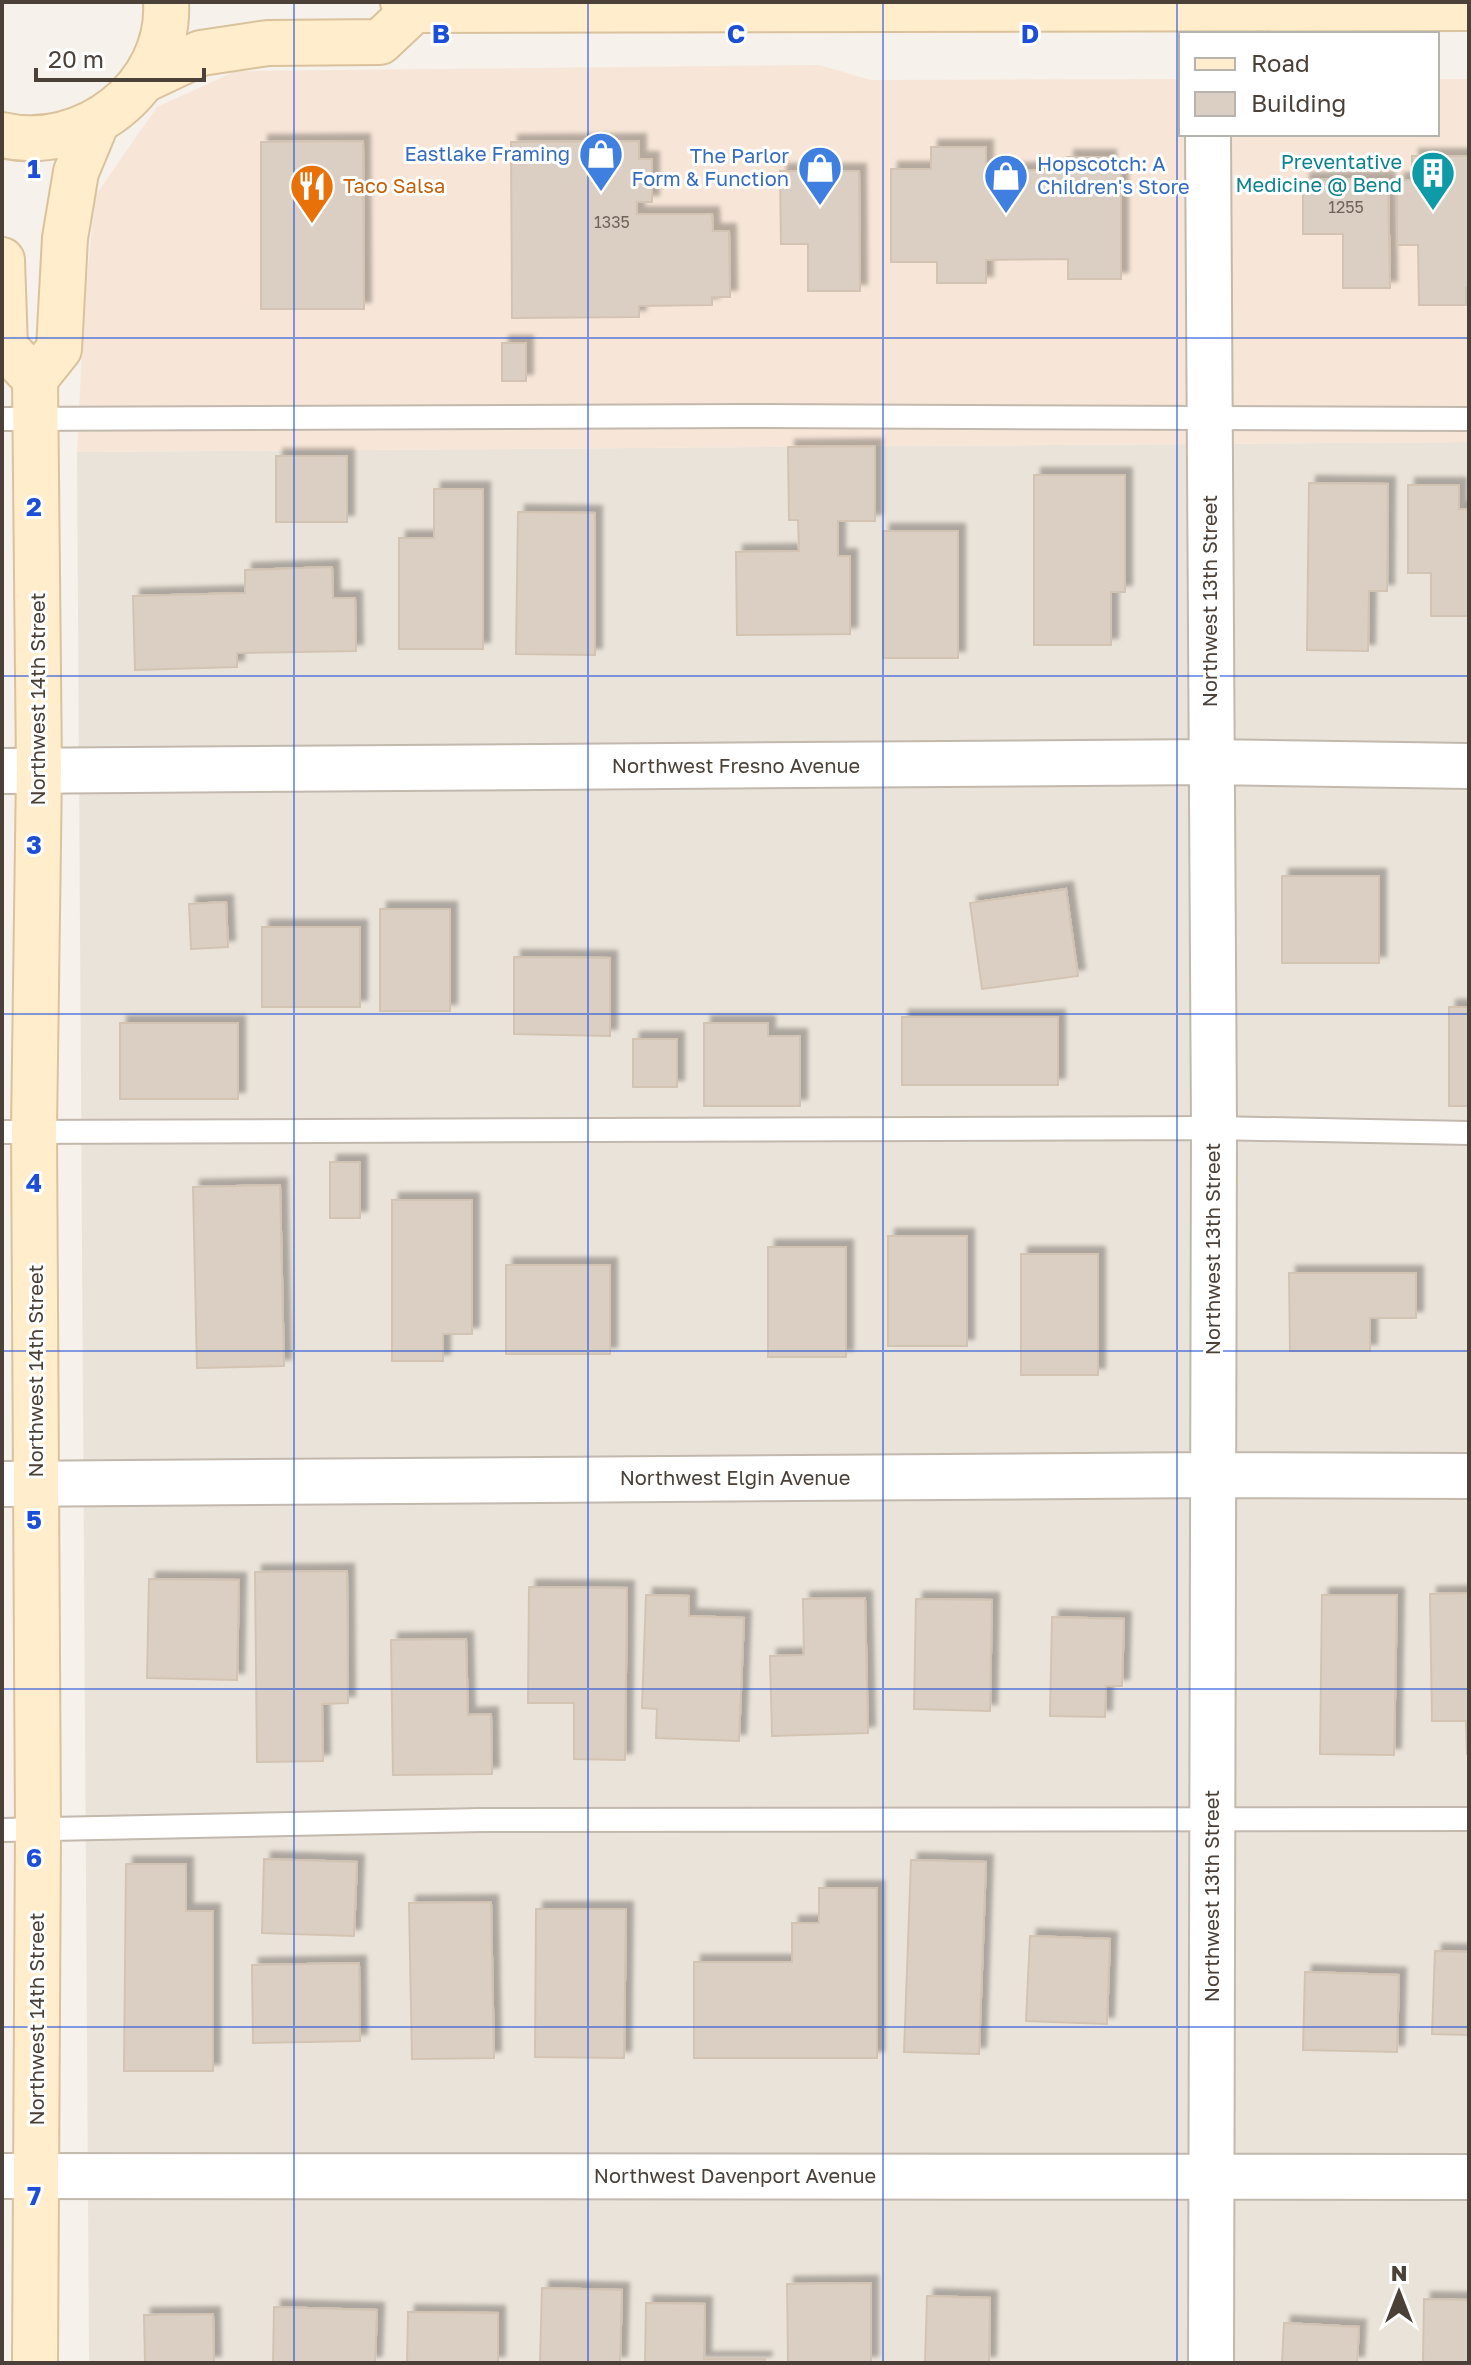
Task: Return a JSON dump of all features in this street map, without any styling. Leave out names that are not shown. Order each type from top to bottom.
[{"type":"street","points":[[2,135],[22,140],[65,135],[96,124],[122,104],[144,80],[160,45],[166,2]]},
{"type":"street","points":[[144,80],[201,53],[268,43],[380,42],[409,6],[1207,14],[1469,8]]},
{"type":"street","points":[[24,405],[59,349],[65,238],[76,172],[96,124]]},
{"type":"street","name":"Northwest 13th Street","points":[[1208,136],[1214,1128],[1211,2363]]},
{"type":"street","points":[[2,260],[5,347],[24,405]]},
{"type":"street","name":"Northwest 14th Street","points":[[24,405],[18,1131],[19,2176],[35,2363]]},
{"type":"street","name":"Northwest Fresno Avenue","points":[[21,771],[1211,762],[1469,766]]},
{"type":"street","name":"Northwest Elgin Avenue","points":[[19,1484],[1211,1475],[1469,1476]]},
{"type":"street","name":"Northwest Davenport Avenue","points":[[19,2176],[1469,2177]]},
{"type":"lane","points":[[24,405],[1469,419]]},
{"type":"lane","points":[[18,1131],[1214,1128],[1469,1133]]},
{"type":"lane","points":[[20,1830],[482,1820],[1469,1819]]},
{"type":"shaded area","points":[[819,65],[871,80],[1179,79],[1179,136],[1439,136],[1439,79],[1469,79],[1469,442],[77,452],[84,309],[95,196],[157,107],[236,71]]},
{"type":"shaded area","points":[[1469,442],[1469,2363],[89,2363],[77,452]]},
{"type":"building","name":"Taco Salsa","points":[[363,141],[364,309],[261,309],[261,142]]},
{"type":"building","points":[[639,141],[639,159],[652,159],[652,202],[637,202],[637,214],[712,214],[713,231],[729,231],[730,297],[712,297],[712,305],[639,306],[639,317],[512,318],[511,142]]},
{"type":"building","name":"Hopscotch: A Children's Store","points":[[931,147],[986,147],[986,170],[1067,170],[1067,157],[1109,157],[1109,171],[1121,171],[1121,279],[1068,279],[1068,259],[986,260],[986,283],[937,283],[937,262],[891,262],[891,169],[931,169]]},
{"type":"building","name":"Preventative Medicine @ Bend","points":[[1412,156],[1469,156],[1469,288],[1466,288],[1466,305],[1419,305],[1418,245],[1397,245],[1397,180],[1412,180]]},
{"type":"building","name":"The Parlor Form & Function","points":[[780,171],[859,171],[860,291],[808,291],[808,244],[781,244]]},
{"type":"building","points":[[1388,179],[1390,288],[1343,288],[1343,234],[1303,234],[1303,180]]},
{"type":"building","points":[[502,343],[526,343],[526,381],[502,381]]},
{"type":"building","points":[[875,446],[875,521],[838,521],[838,556],[850,556],[850,634],[737,635],[736,552],[799,551],[798,520],[789,520],[788,447]]},
{"type":"building","points":[[276,456],[347,456],[347,522],[276,522]]},
{"type":"building","points":[[1034,475],[1125,475],[1125,592],[1111,592],[1111,645],[1034,645]]},
{"type":"building","points":[[1309,483],[1388,484],[1387,591],[1369,591],[1368,651],[1307,650]]},
{"type":"building","points":[[1408,485],[1459,485],[1459,509],[1469,509],[1469,616],[1431,616],[1431,573],[1408,573]]},
{"type":"building","points":[[434,489],[483,489],[483,649],[399,649],[399,538],[434,538]]},
{"type":"building","points":[[518,512],[595,513],[595,655],[516,654]]},
{"type":"building","points":[[883,531],[958,531],[958,658],[883,658]]},
{"type":"building","points":[[332,567],[333,598],[355,598],[356,651],[237,653],[237,667],[135,670],[133,596],[245,593],[245,570]]},
{"type":"building","points":[[1282,876],[1379,876],[1379,963],[1282,963]]},
{"type":"building","points":[[1066,889],[1078,976],[982,989],[970,903]]},
{"type":"building","points":[[226,902],[228,947],[191,949],[189,904]]},
{"type":"building","points":[[380,909],[450,909],[450,1011],[380,1011]]},
{"type":"building","points":[[262,927],[360,927],[360,1007],[262,1007]]},
{"type":"building","points":[[514,957],[610,958],[610,1036],[514,1034]]},
{"type":"building","points":[[1449,1007],[1469,1007],[1469,1106],[1449,1106]]},
{"type":"building","points":[[902,1017],[1058,1017],[1058,1085],[902,1085]]},
{"type":"building","points":[[120,1023],[238,1023],[238,1099],[120,1099]]},
{"type":"building","points":[[704,1023],[768,1023],[768,1036],[800,1036],[800,1106],[704,1106]]},
{"type":"building","points":[[633,1039],[677,1039],[677,1087],[633,1087]]},
{"type":"building","points":[[330,1162],[360,1162],[360,1218],[330,1218]]},
{"type":"building","points":[[280,1185],[284,1366],[197,1368],[193,1187]]},
{"type":"building","points":[[392,1200],[472,1200],[472,1334],[443,1334],[443,1361],[392,1361]]},
{"type":"building","points":[[888,1236],[967,1236],[967,1346],[888,1346]]},
{"type":"building","points":[[768,1247],[846,1247],[846,1357],[768,1357]]},
{"type":"building","points":[[1021,1254],[1098,1254],[1098,1375],[1021,1375]]},
{"type":"building","points":[[506,1265],[610,1265],[610,1354],[506,1354]]},
{"type":"building","points":[[1289,1273],[1416,1273],[1416,1318],[1370,1318],[1370,1351],[1290,1351]]},
{"type":"building","points":[[347,1571],[348,1703],[322,1704],[323,1761],[257,1762],[255,1572]]},
{"type":"building","points":[[149,1579],[239,1580],[237,1680],[147,1678]]},
{"type":"building","points":[[529,1587],[627,1588],[625,1760],[574,1759],[574,1703],[528,1703]]},
{"type":"building","points":[[1469,1593],[1467,1754],[1466,1721],[1432,1721],[1430,1594]]},
{"type":"building","points":[[646,1595],[689,1596],[689,1616],[744,1618],[739,1741],[656,1738],[657,1709],[642,1708]]},
{"type":"building","points":[[1322,1595],[1397,1595],[1394,1755],[1320,1754]]},
{"type":"building","points":[[865,1598],[868,1733],[772,1736],[770,1656],[804,1655],[803,1599]]},
{"type":"building","points":[[916,1599],[992,1600],[990,1711],[914,1709]]},
{"type":"building","points":[[1052,1617],[1124,1619],[1122,1686],[1106,1686],[1105,1717],[1050,1716]]},
{"type":"building","points":[[466,1639],[468,1715],[491,1714],[492,1774],[393,1775],[391,1640]]},
{"type":"building","points":[[264,1859],[357,1862],[354,1936],[262,1933]]},
{"type":"building","points":[[911,1860],[986,1862],[979,2054],[904,2052]]},
{"type":"building","points":[[126,1864],[186,1864],[186,1911],[213,1911],[213,2071],[124,2071]]},
{"type":"building","points":[[819,1888],[877,1888],[877,2058],[694,2058],[694,1962],[792,1962],[792,1923],[819,1923]]},
{"type":"building","points":[[491,1902],[494,2058],[412,2059],[409,1903]]},
{"type":"building","points":[[536,1909],[626,1909],[624,2058],[535,2057]]},
{"type":"building","points":[[1030,1936],[1110,1939],[1107,2024],[1026,2021]]},
{"type":"building","points":[[1435,1951],[1469,1952],[1469,2035],[1432,2034]]},
{"type":"building","points":[[359,1963],[360,2041],[253,2043],[252,1965]]},
{"type":"building","points":[[1305,1972],[1399,1975],[1397,2052],[1303,2050]]},
{"type":"building","points":[[871,2283],[871,2363],[788,2363],[787,2284]]},
{"type":"building","points":[[542,2288],[622,2290],[620,2363],[540,2363]]},
{"type":"building","points":[[927,2296],[990,2298],[989,2363],[925,2363]]},
{"type":"building","points":[[1424,2299],[1469,2300],[1469,2363],[1423,2363]]},
{"type":"building","points":[[646,2303],[705,2304],[704,2359],[765,2359],[764,2363],[645,2363]]},
{"type":"building","points":[[274,2307],[377,2310],[375,2363],[273,2363]]},
{"type":"building","points":[[408,2312],[498,2313],[498,2363],[407,2363]]},
{"type":"building","points":[[213,2314],[214,2363],[145,2363],[144,2315]]},
{"type":"building","points":[[1284,2323],[1359,2327],[1357,2363],[1282,2363]]},
{"type":"place","name":"Eastlake Framing","points":[[601,193]]},
{"type":"place","name":"The Parlor Form & Function","points":[[820,207]]},
{"type":"place","name":"Preventative Medicine @ Bend","points":[[1433,212]]},
{"type":"place","name":"Hopscotch: A Children's Store","points":[[1006,215]]},
{"type":"place","name":"Taco Salsa","points":[[312,225]]}]
